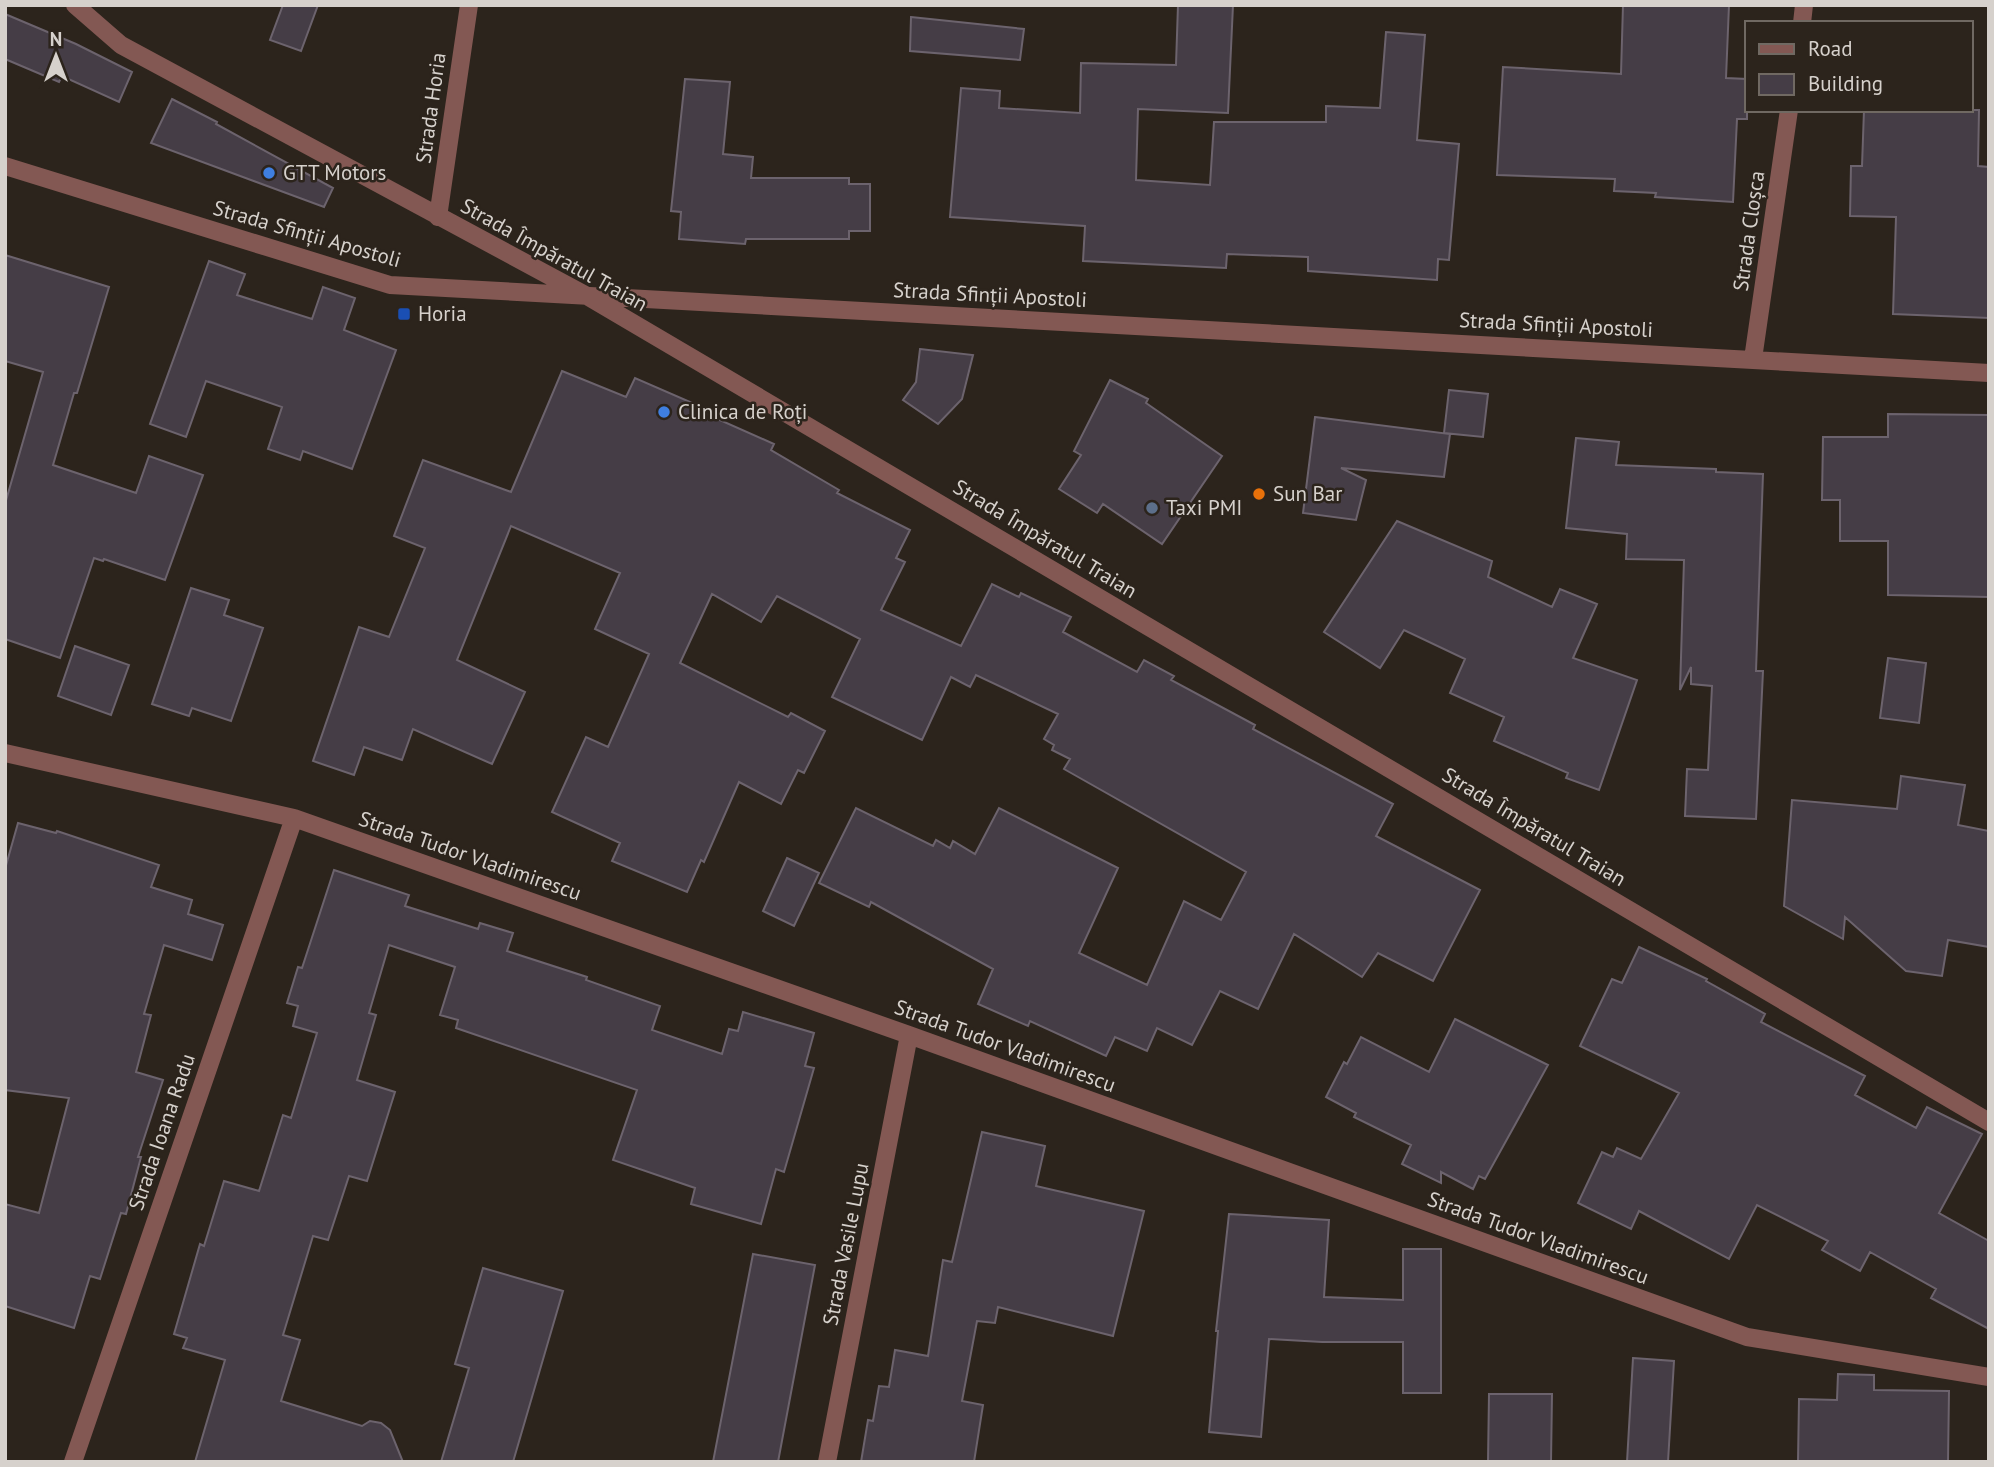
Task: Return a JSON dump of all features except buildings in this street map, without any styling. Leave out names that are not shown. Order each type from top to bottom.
[{"type":"street","name":"Strada Împăratul Traian","points":[[75,5],[121,45],[587,296],[1989,1122]]},
{"type":"street","name":"Strada Horia","points":[[438,217],[469,5]]},
{"type":"street","name":"Strada Cloșca","points":[[1753,359],[1789,112]]},
{"type":"street","name":"Strada Sfinții Apostoli","points":[[5,166],[390,285],[1989,373]]},
{"type":"street","name":"Strada Tudor Vladimirescu","points":[[5,753],[294,818],[909,1035],[1747,1337],[1989,1377]]},
{"type":"street","name":"Strada Ioana Radu","points":[[73,1462],[294,818]]},
{"type":"street","name":"Strada Vasile Lupu","points":[[827,1462],[909,1035]]},
{"type":"place","name":"GTT Motors","points":[[269,173]]},
{"type":"place","name":"Horia","points":[[404,314]]},
{"type":"place","name":"Clinica de Roți","points":[[664,412]]},
{"type":"place","name":"Sun Bar","points":[[1259,494]]},
{"type":"place","name":"Taxi PMI","points":[[1152,508]]}]
